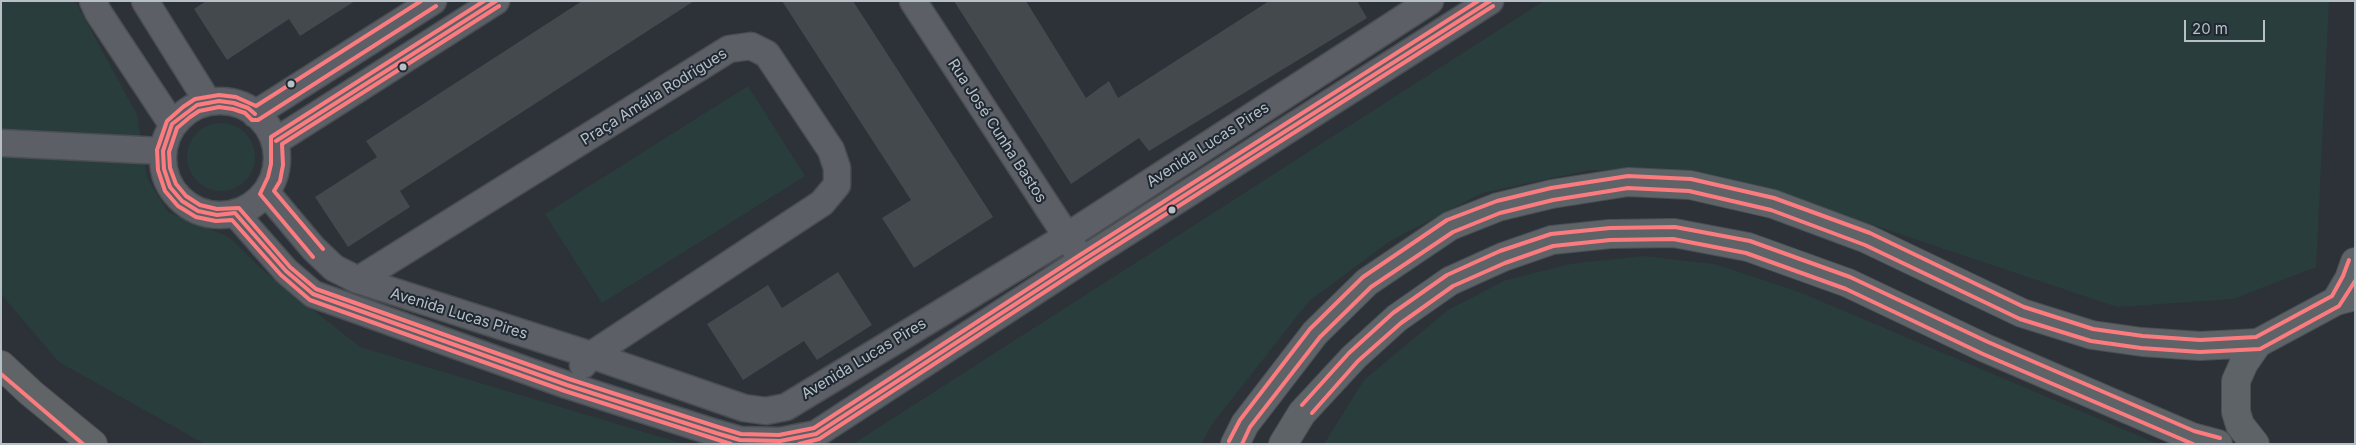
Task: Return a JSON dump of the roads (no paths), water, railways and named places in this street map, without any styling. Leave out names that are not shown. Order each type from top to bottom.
[{"type":"highway","points":[[1,365],[31,393],[93,444]]},
{"type":"main road","points":[[1235,444],[1245,424],[1315,333],[1367,282],[1450,226],[1498,207],[1552,194],[1628,182],[1690,185],[1773,204],[1867,239],[2022,313],[2092,335],[2142,342],[2200,346],[2258,343],[2345,299],[2355,262]]},
{"type":"main road","points":[[1283,444],[1302,413],[1354,357],[1397,318],[1450,281],[1503,257],[1552,240],[1610,234],[1674,233],[1748,247],[1848,283],[1985,348],[2192,437],[2218,444]]},
{"type":"main road","points":[[2255,444],[2240,425],[2235,397],[2236,381],[2244,363],[2258,343]]},
{"type":"street","points":[[145,1],[208,102]]},
{"type":"street","points":[[256,114],[433,1]]},
{"type":"street","points":[[276,141],[496,1]]},
{"type":"street","name":"Rua José Cunha Bastos","points":[[913,1],[1066,237],[1083,260]]},
{"type":"street","name":"Avenida Lucas Pires","points":[[266,192],[313,248],[334,268],[358,280],[591,355],[744,408],[766,411],[786,407],[1066,237],[1430,1]]},
{"type":"street","name":"Avenida Lucas Pires","points":[[235,213],[286,271],[313,294],[567,385],[740,440],[780,441],[816,434],[1083,260],[1490,1]]},
{"type":"street","points":[[102,5],[172,124]]},
{"type":"street","name":"Praça Amália Rodrigues","points":[[358,280],[729,49],[751,46],[767,54],[831,150],[837,168],[837,185],[822,203],[591,355],[567,385]]},
{"type":"street","points":[[208,102],[234,103],[256,114],[262,119],[276,141],[277,164],[274,179],[266,192],[252,205],[235,213],[217,215],[198,211],[182,201],[170,187],[164,170],[163,151],[172,124],[186,112],[208,102]]},
{"type":"street","points":[[1,143],[163,151]]}]
